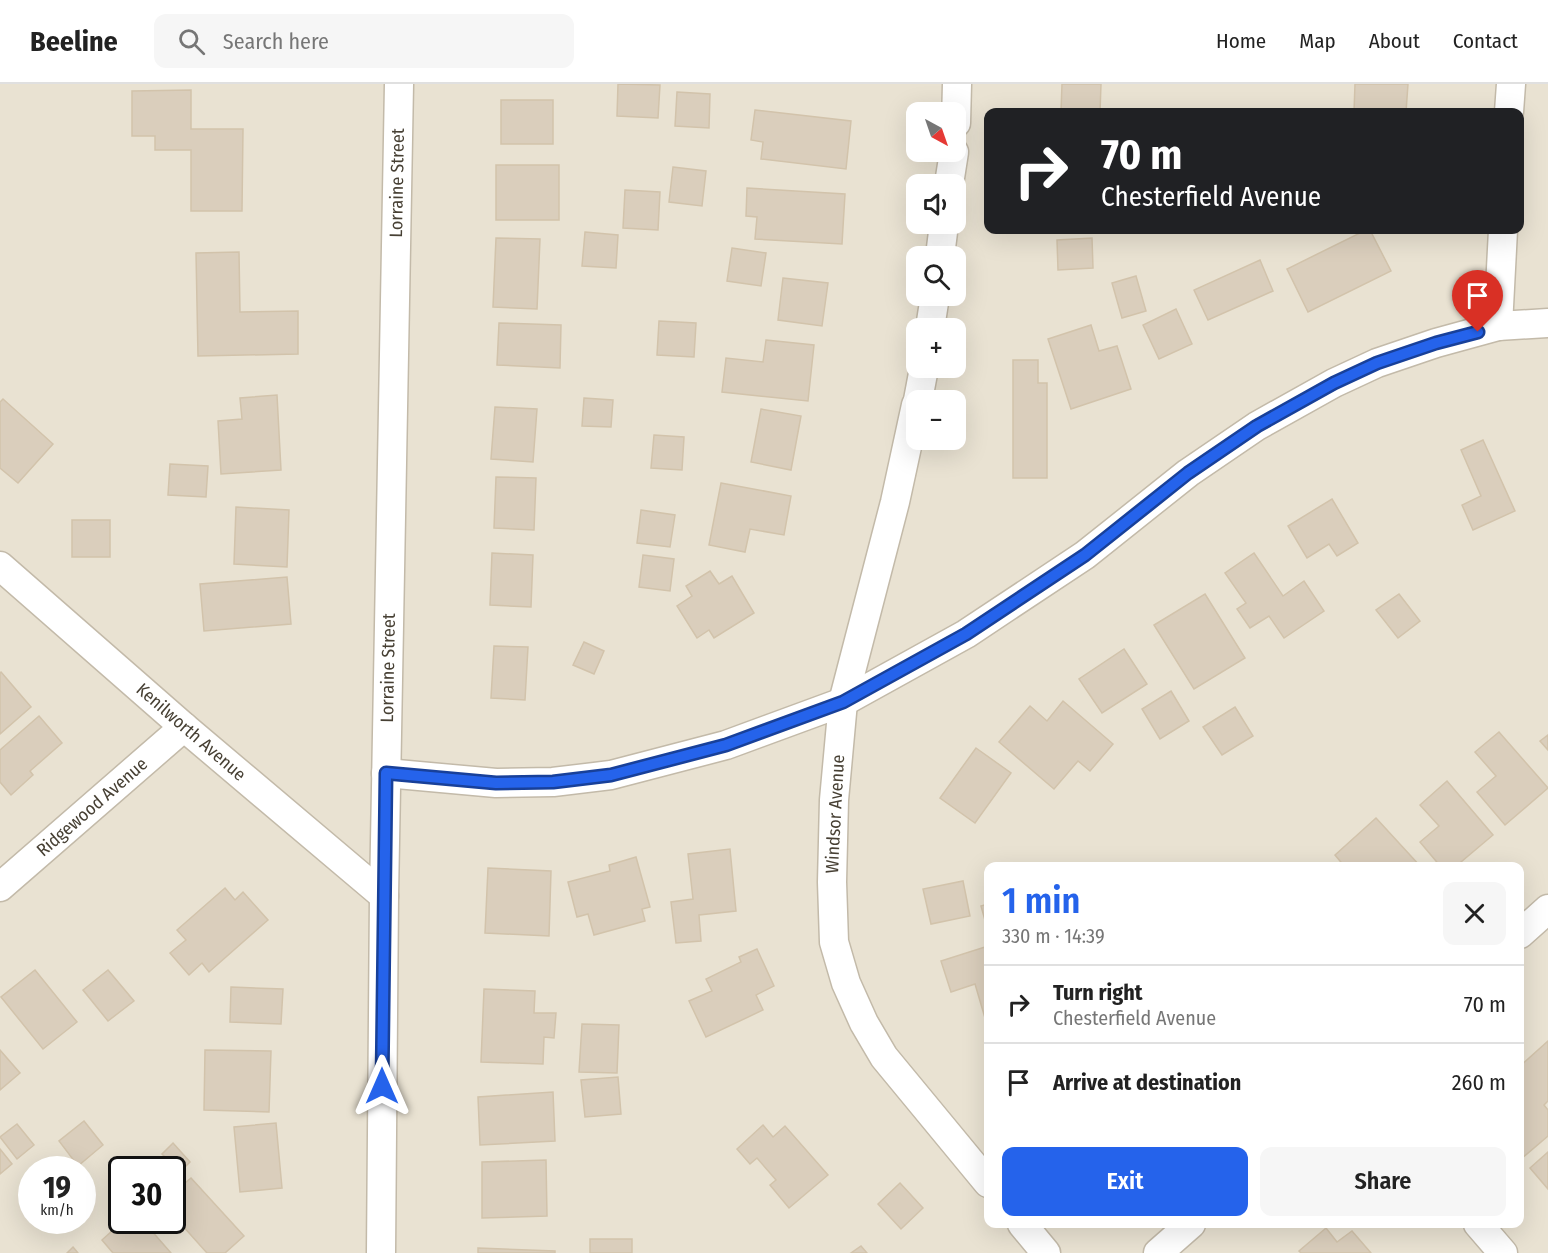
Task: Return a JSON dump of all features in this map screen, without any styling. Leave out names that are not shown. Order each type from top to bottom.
[{"type":"street","name":"Lorraine Street","points":[[381,1253],[384,896],[399,84]]},
{"type":"street","points":[[957,84],[957,102]]},
{"type":"street","points":[[1509,108],[1511,84]]},
{"type":"street","points":[[1498,326],[1503,234]]},
{"type":"street","points":[[386,773],[496,783],[553,782],[611,775],[726,745],[843,702],[966,634],[1085,555],[1188,473],[1257,426],[1334,383],[1377,363],[1436,343],[1498,326],[1548,323]]},
{"type":"street","name":"Windsor Avenue","points":[[906,450],[843,702],[834,800],[832,882],[834,942],[846,984],[864,1023],[884,1057],[984,1178]]},
{"type":"street","name":"Kenilworth Avenue","points":[[0,566],[184,727],[384,896]]},
{"type":"street","name":"Ridgewood Avenue","points":[[0,887],[184,727]]},
{"type":"street","points":[[1524,930],[1548,909]]},
{"type":"street","points":[[1025,1228],[1046,1253]]},
{"type":"street","points":[[1158,1253],[1186,1228]]},
{"type":"street","points":[[1481,1228],[1503,1253]]},
{"type":"shaded area","points":[[0,84],[1548,84],[1548,899],[1524,920],[1524,862],[984,862],[984,1228],[1173,1228],[1145,1253],[0,1253]]},
{"type":"shaded area","points":[[1548,921],[1548,1253],[1170,1253],[1198,1228],[1524,1228],[1524,942]]},
{"type":"building","points":[[618,84],[660,85],[658,118],[617,116]]},
{"type":"building","points":[[1062,84],[1101,84],[1100,108],[1061,108]]},
{"type":"building","points":[[1355,84],[1408,84],[1406,108],[1354,108]]},
{"type":"building","points":[[191,90],[191,129],[243,129],[242,211],[191,211],[191,150],[155,150],[155,136],[132,136],[132,91]]},
{"type":"building","points":[[677,92],[710,94],[709,128],[675,126]]},
{"type":"building","points":[[501,100],[553,100],[553,144],[501,144]]},
{"type":"building","points":[[755,110],[851,121],[846,169],[761,159],[763,142],[751,140]]},
{"type":"building","points":[[496,165],[559,165],[559,220],[496,220]]},
{"type":"building","points":[[673,167],[706,171],[702,206],[669,202]]},
{"type":"building","points":[[747,188],[845,194],[842,244],[755,239],[757,217],[746,216]]},
{"type":"building","points":[[625,190],[660,192],[658,230],[623,228]]},
{"type":"building","points":[[585,232],[618,235],[616,268],[582,266]]},
{"type":"building","points":[[1358,234],[1372,234],[1391,271],[1308,312],[1287,269]]},
{"type":"building","points":[[496,238],[540,239],[537,309],[493,307]]},
{"type":"building","points":[[1092,238],[1093,268],[1058,270],[1057,240]]},
{"type":"building","points":[[732,248],[766,253],[761,286],[727,281]]},
{"type":"building","points":[[239,252],[240,312],[298,311],[298,354],[198,356],[196,253]]},
{"type":"building","points":[[1260,260],[1273,291],[1208,320],[1194,290]]},
{"type":"building","points":[[1136,276],[1146,311],[1122,318],[1112,283]]},
{"type":"building","points":[[783,278],[828,283],[822,326],[778,320]]},
{"type":"building","points":[[1176,309],[1192,344],[1159,359],[1143,325]]},
{"type":"building","points":[[659,321],[696,323],[694,357],[657,355]]},
{"type":"building","points":[[499,323],[561,325],[560,368],[497,365]]},
{"type":"building","points":[[1091,325],[1099,351],[1117,346],[1131,389],[1071,409],[1048,339]]},
{"type":"building","points":[[766,340],[814,345],[808,401],[722,392],[726,358],[763,362]]},
{"type":"building","points":[[1013,360],[1038,360],[1038,383],[1047,383],[1047,478],[1013,478]]},
{"type":"building","points":[[277,395],[281,470],[221,474],[218,421],[242,419],[240,398]]},
{"type":"building","points":[[584,398],[613,400],[611,427],[582,426]]},
{"type":"building","points":[[3,399],[53,444],[18,483],[0,468],[0,402]]},
{"type":"building","points":[[495,407],[537,409],[533,462],[491,459]]},
{"type":"building","points":[[761,409],[801,416],[791,470],[751,462]]},
{"type":"building","points":[[654,435],[684,437],[682,470],[651,468]]},
{"type":"building","points":[[1483,440],[1515,511],[1473,530],[1462,505],[1481,496],[1461,450]]},
{"type":"building","points":[[170,464],[208,466],[206,497],[168,495]]},
{"type":"building","points":[[496,477],[536,478],[534,530],[494,528]]},
{"type":"building","points":[[721,483],[791,496],[784,535],[750,529],[745,552],[709,545]]},
{"type":"building","points":[[1332,499],[1358,543],[1337,556],[1329,544],[1307,558],[1288,526]]},
{"type":"building","points":[[236,507],[289,510],[287,567],[234,564]]},
{"type":"building","points":[[641,510],[675,515],[670,547],[637,543]]},
{"type":"building","points":[[72,520],[110,520],[110,557],[72,557]]},
{"type":"building","points":[[492,553],[533,555],[531,607],[490,605]]},
{"type":"building","points":[[1254,553],[1283,596],[1304,581],[1324,611],[1284,638],[1269,616],[1250,628],[1237,609],[1246,603],[1225,573]]},
{"type":"building","points":[[643,555],[674,559],[670,591],[639,587]]},
{"type":"building","points":[[710,571],[719,584],[732,576],[754,613],[714,638],[709,630],[697,638],[677,606],[692,596],[686,586]]},
{"type":"building","points":[[287,577],[291,624],[204,631],[200,584]]},
{"type":"building","points":[[1205,594],[1245,658],[1194,689],[1154,625]]},
{"type":"building","points":[[1399,594],[1420,621],[1398,638],[1376,610]]},
{"type":"building","points":[[584,642],[604,651],[594,674],[573,665]]},
{"type":"building","points":[[494,646],[528,647],[525,700],[491,698]]},
{"type":"building","points":[[1124,649],[1147,684],[1102,713],[1079,679]]},
{"type":"building","points":[[0,673],[31,707],[0,734]]},
{"type":"building","points":[[1171,691],[1189,721],[1160,739],[1142,709]]},
{"type":"building","points":[[1063,701],[1113,744],[1090,771],[1078,761],[1054,789],[999,742],[1030,706],[1047,721]]},
{"type":"building","points":[[1235,707],[1253,736],[1222,755],[1203,727]]},
{"type":"building","points":[[39,716],[62,743],[30,771],[33,775],[11,795],[0,782],[0,750]]},
{"type":"building","points":[[1499,732],[1548,788],[1505,825],[1477,792],[1496,776],[1475,752]]},
{"type":"building","points":[[1548,735],[1548,750],[1540,741]]},
{"type":"building","points":[[976,748],[1011,773],[975,823],[940,798]]},
{"type":"building","points":[[1447,781],[1493,835],[1461,862],[1437,862],[1420,842],[1439,826],[1420,805]]},
{"type":"building","points":[[1376,818],[1416,862],[1341,862],[1335,855]]},
{"type":"building","points":[[730,849],[736,911],[699,915],[701,941],[676,943],[671,902],[693,899],[688,854]]},
{"type":"building","points":[[636,857],[650,907],[642,909],[645,921],[594,935],[588,914],[577,917],[568,882],[610,871],[609,865]]},
{"type":"building","points":[[488,868],[551,871],[549,936],[485,933]]},
{"type":"building","points":[[963,881],[970,916],[931,924],[923,889]]},
{"type":"building","points":[[225,888],[235,900],[243,892],[268,920],[209,972],[202,963],[189,975],[170,953],[186,940],[177,930]]},
{"type":"building","points":[[984,947],[984,1015],[975,984],[951,992],[941,961]]},
{"type":"building","points":[[757,949],[774,986],[756,995],[763,1010],[706,1037],[689,1001],[712,991],[706,979],[741,962],[739,957]]},
{"type":"building","points":[[35,970],[77,1022],[43,1049],[1,997]]},
{"type":"building","points":[[108,970],[134,1001],[108,1021],[83,990]]},
{"type":"building","points":[[231,987],[283,989],[281,1024],[230,1022]]},
{"type":"building","points":[[484,989],[535,991],[534,1013],[556,1013],[554,1038],[544,1037],[543,1064],[481,1062]]},
{"type":"building","points":[[582,1024],[619,1025],[617,1073],[579,1072]]},
{"type":"building","points":[[1548,1041],[1548,1101],[1544,1105],[1548,1110],[1548,1136],[1524,1156],[1524,1062]]},
{"type":"building","points":[[0,1050],[20,1073],[0,1090]]},
{"type":"building","points":[[205,1050],[271,1051],[269,1112],[204,1110]]},
{"type":"building","points":[[618,1077],[621,1114],[585,1117],[581,1080]]},
{"type":"building","points":[[553,1092],[555,1141],[480,1145],[478,1097]]},
{"type":"building","points":[[84,1121],[103,1145],[90,1156],[70,1156],[59,1141]]},
{"type":"building","points":[[276,1123],[282,1188],[240,1192],[234,1127]]},
{"type":"building","points":[[17,1124],[34,1145],[17,1159],[0,1137]]},
{"type":"building","points":[[763,1125],[773,1137],[785,1126],[828,1175],[789,1208],[770,1185],[776,1180],[757,1158],[750,1164],[737,1149]]},
{"type":"building","points":[[173,1143],[185,1156],[164,1156],[162,1154]]},
{"type":"building","points":[[0,1149],[12,1164],[0,1174]]},
{"type":"building","points":[[1548,1152],[1548,1189],[1530,1168]]},
{"type":"building","points":[[546,1160],[547,1216],[482,1218],[482,1162]]},
{"type":"building","points":[[191,1178],[244,1236],[225,1253],[207,1253],[186,1230],[186,1182]]},
{"type":"building","points":[[900,1183],[923,1208],[901,1229],[878,1204]]},
{"type":"building","points":[[1326,1228],[1337,1242],[1352,1231],[1371,1253],[1301,1253],[1299,1251]]},
{"type":"building","points":[[109,1234],[154,1234],[171,1253],[113,1253],[102,1240]]},
{"type":"building","points":[[590,1239],[632,1239],[632,1253],[590,1253]]},
{"type":"building","points":[[861,1246],[867,1253],[851,1253]]},
{"type":"building","points":[[73,1247],[78,1253],[67,1253]]},
{"type":"building","points":[[478,1248],[555,1251],[555,1253],[478,1253]]},
{"type":"route","points":[[382,1086],[386,773],[496,783],[553,782],[611,775],[726,745],[843,702],[966,634],[1085,555],[1188,473],[1257,426],[1334,383],[1377,363],[1436,343],[1478,332]]}]
